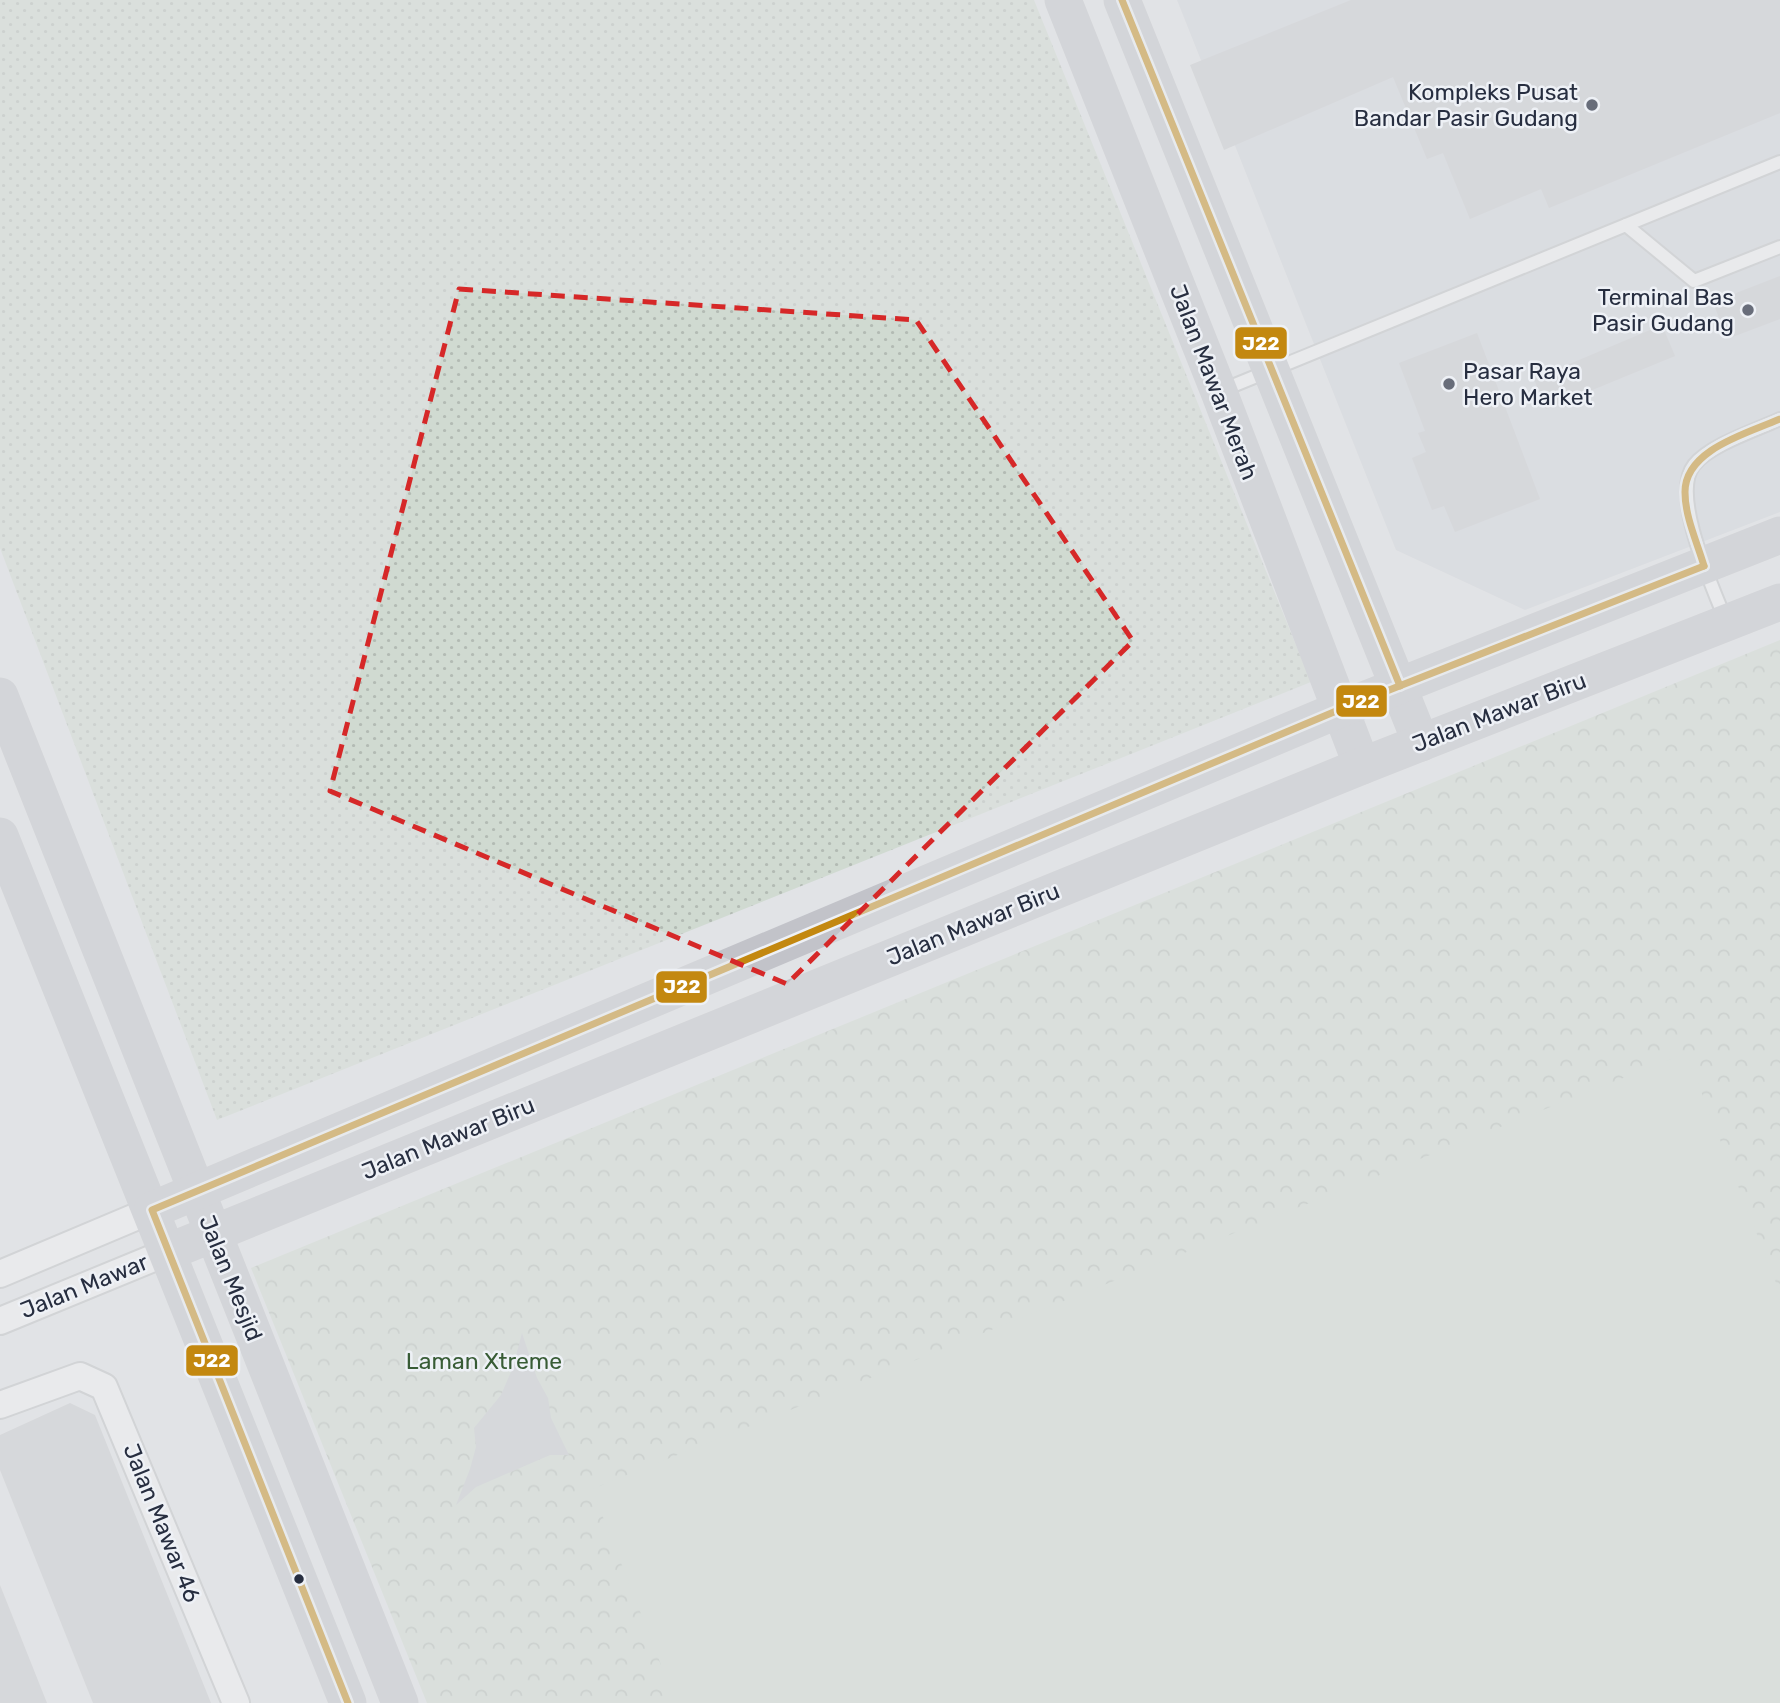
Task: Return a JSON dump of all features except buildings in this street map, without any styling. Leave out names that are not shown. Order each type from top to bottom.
[{"type":"street","name":"Jalan Mawar Merah","points":[[1063,0],[1219,391],[1362,766]]},
{"type":"street","points":[[1122,0],[1421,743]]},
{"type":"street","name":"Jalan Mawar Biru","points":[[152,1210],[1341,709],[1780,535]]},
{"type":"street","name":"Jalan Mawar Biru","points":[[168,1252],[1362,766],[1780,602]]},
{"type":"street","name":"Jalan Mesjid","points":[[0,696],[400,1703]]},
{"type":"street","points":[[0,836],[348,1703]]},
{"type":"street","name":"Jalan Mawar","points":[[0,1274],[152,1210]]},
{"type":"street","name":"Jalan Mawar","points":[[0,1321],[168,1252]]},
{"type":"street","name":"Jalan Mawar 46","points":[[0,1405],[61,1381],[80,1377],[93,1380],[104,1387],[111,1398],[236,1703]]},
{"type":"lane","points":[[1219,391],[1780,162]]},
{"type":"lane","points":[[1626,225],[1694,281],[1780,247]]},
{"type":"lane","points":[[1727,623],[1704,566],[1686,499],[1686,480],[1690,472],[1710,452],[1780,419]]},
{"type":"highlighted area","points":[[459,289],[916,320],[1133,641],[787,984],[330,791]]},
{"type":"shaded area","points":[[1177,0],[1780,0],[1780,512],[1525,610],[1396,550]]},
{"type":"green space","points":[[0,0],[1034,0],[1311,682],[217,1120],[0,548]]},
{"type":"green space","name":"Laman Xtreme","points":[[1780,640],[1780,1703],[427,1703],[251,1268]]},
{"type":"green space","points":[[1686,1053],[1780,1293],[1780,1703],[676,1703],[592,1489]]},
{"type":"transit line","name":"J22","points":[[1122,0],[1400,686]]},
{"type":"transit line","name":"J22","points":[[1704,566],[1687,511],[1685,492],[1688,477],[1695,464],[1721,445],[1780,419]]},
{"type":"transit line","name":"J22","points":[[348,1703],[152,1210],[1341,709],[1704,566]]},
{"type":"place","name":"Kompleks Pusat Bandar Pasir Gudang","points":[[1592,105]]},
{"type":"place","name":"Terminal Bas Pasir Gudang","points":[[1748,310]]},
{"type":"place","name":"Pasar Raya Hero Market","points":[[1449,384]]}]
